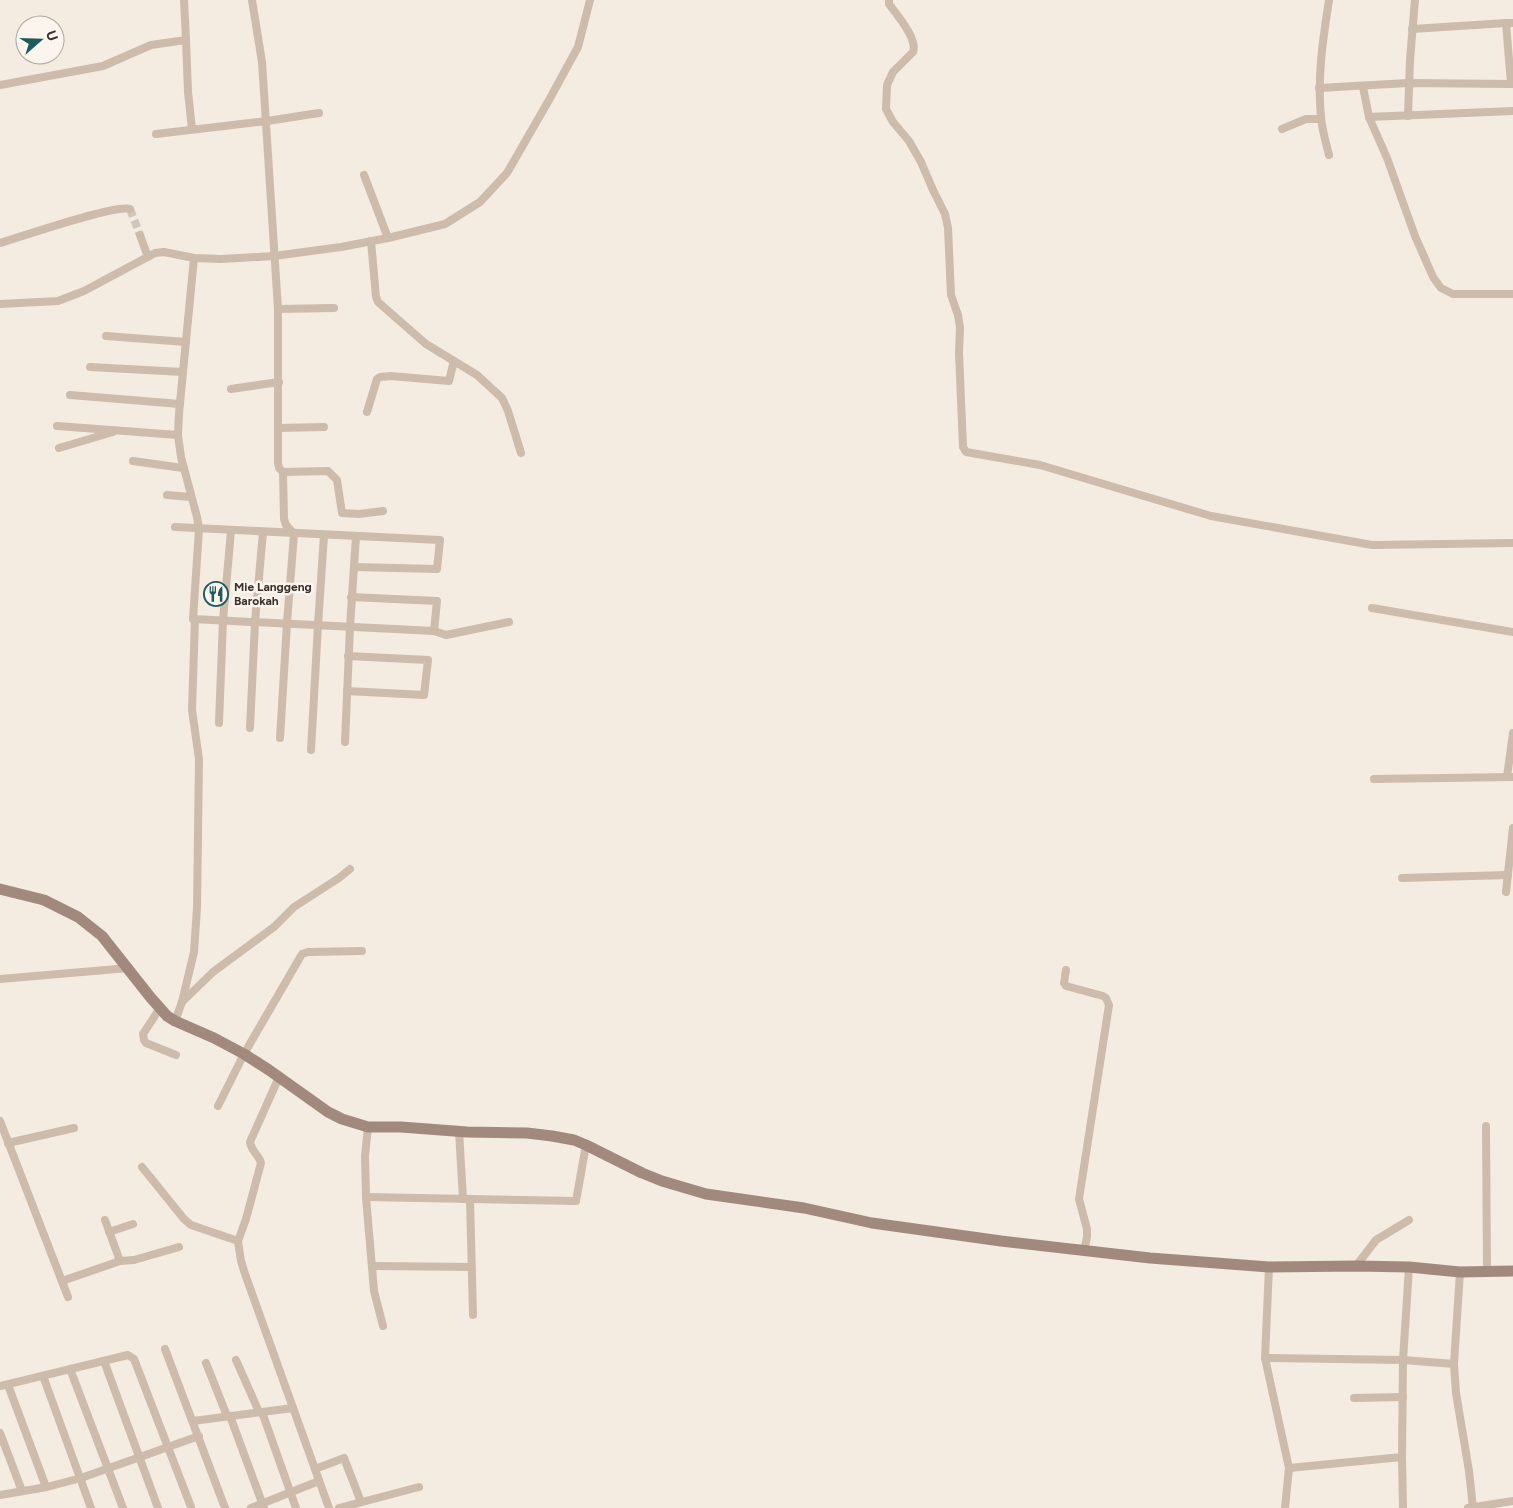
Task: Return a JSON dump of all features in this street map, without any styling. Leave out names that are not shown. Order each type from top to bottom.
[{"type":"main road","points":[[0,889],[44,900],[78,917],[102,936],[160,1008],[175,1021],[244,1054],[328,1112],[342,1119],[368,1127],[400,1127],[460,1132],[527,1133],[574,1140],[586,1144],[642,1173],[706,1194],[804,1208],[872,1223],[932,1232],[1150,1258],[1269,1267],[1356,1266],[1409,1267],[1460,1272],[1513,1271]]},
{"type":"street","points":[[184,0],[188,92],[192,129]]},
{"type":"street","points":[[252,0],[262,62],[267,121],[278,309],[278,463],[279,468],[283,472],[284,519],[294,534],[286,623],[280,738]]},
{"type":"street","points":[[0,304],[58,301],[84,291],[156,253],[164,252],[194,258],[274,256],[371,242],[445,224],[480,202],[507,174],[578,47],[590,0]]},
{"type":"street","points":[[889,0],[889,4],[911,37],[914,49],[893,72],[887,85],[886,109],[893,122],[909,141],[921,162],[946,214],[951,295],[960,327],[959,353],[963,447],[966,452],[1040,465],[1211,516],[1372,545],[1513,543]]},
{"type":"street","points":[[1329,0],[1321,54],[1319,88],[1321,119],[1329,155]]},
{"type":"street","points":[[1408,116],[1408,83],[1415,0]]},
{"type":"street","points":[[1319,88],[1408,83],[1512,84],[1509,23],[1412,29]]},
{"type":"street","points":[[0,85],[103,66],[151,45],[186,40]]},
{"type":"street","points":[[1363,87],[1369,117],[1433,277],[1441,288],[1453,294],[1513,294]]},
{"type":"street","points":[[1369,117],[1513,111]]},
{"type":"street","points":[[156,134],[318,113]]},
{"type":"street","points":[[1282,130],[1306,119],[1321,119]]},
{"type":"street","points":[[364,175],[388,238]]},
{"type":"street","points":[[0,243],[98,213],[122,208],[130,209]]},
{"type":"street","points":[[140,235],[148,257]]},
{"type":"street","points":[[371,242],[378,302],[426,344],[477,375],[502,398],[521,453]]},
{"type":"street","points":[[175,1021],[182,1002],[194,952],[197,908],[199,759],[192,710],[195,619],[193,619],[200,529],[183,468],[178,434],[194,258]]},
{"type":"street","points":[[278,309],[334,308]]},
{"type":"street","points":[[106,336],[186,342]]},
{"type":"street","points":[[368,412],[377,379],[380,377],[391,376],[449,382],[454,361]]},
{"type":"street","points":[[90,366],[183,372]]},
{"type":"street","points":[[232,389],[279,382]]},
{"type":"street","points":[[70,395],[180,404]]},
{"type":"street","points":[[58,426],[178,434]]},
{"type":"street","points":[[278,428],[324,427]]},
{"type":"street","points":[[59,448],[120,430]]},
{"type":"street","points":[[133,461],[183,468]]},
{"type":"street","points":[[283,472],[328,471],[337,480],[342,513],[359,514],[383,511]]},
{"type":"street","points":[[167,495],[191,497]]},
{"type":"street","points":[[175,527],[440,540],[438,569],[354,566]]},
{"type":"street","points":[[219,724],[223,620],[231,530]]},
{"type":"street","points":[[250,728],[255,622],[263,532]]},
{"type":"street","points":[[311,750],[324,535]]},
{"type":"street","points":[[345,742],[348,656],[356,536]]},
{"type":"street","points":[[352,597],[437,601],[434,631]]},
{"type":"street","points":[[1372,608],[1513,632]]},
{"type":"street","points":[[195,619],[434,631],[446,635],[509,622]]},
{"type":"street","points":[[347,691],[424,695],[428,660],[348,656]]},
{"type":"street","points":[[1374,779],[1510,777],[1513,733]]},
{"type":"street","points":[[1506,892],[1513,828]]},
{"type":"street","points":[[182,1002],[213,972],[274,927],[294,907],[350,869]]},
{"type":"street","points":[[1402,878],[1508,875]]},
{"type":"street","points":[[218,1106],[244,1054],[302,954],[308,952],[362,952]]},
{"type":"street","points":[[0,980],[129,968]]},
{"type":"street","points":[[1066,970],[1064,983],[1066,986],[1103,996],[1106,998],[1108,1006],[1079,1199],[1087,1229],[1084,1251]]},
{"type":"street","points":[[160,1008],[142,1037],[146,1043],[176,1055]]},
{"type":"street","points":[[279,1077],[250,1142],[252,1150],[261,1164],[238,1241],[245,1274],[329,1508]]},
{"type":"street","points":[[0,1122],[68,1297]]},
{"type":"street","points":[[1486,1126],[1486,1271]]},
{"type":"street","points":[[368,1127],[365,1156],[366,1197],[374,1291],[383,1326]]},
{"type":"street","points":[[8,1143],[74,1128]]},
{"type":"street","points":[[460,1132],[473,1315]]},
{"type":"street","points":[[366,1197],[576,1201],[586,1144]]},
{"type":"street","points":[[142,1167],[191,1224],[238,1241]]},
{"type":"street","points":[[105,1220],[120,1261]]},
{"type":"street","points":[[1356,1266],[1376,1240],[1409,1220]]},
{"type":"street","points":[[109,1232],[133,1224]]},
{"type":"street","points":[[62,1281],[120,1261],[133,1260],[179,1247]]},
{"type":"street","points":[[372,1266],[470,1267]]},
{"type":"street","points":[[1269,1267],[1265,1358],[1289,1468],[1284,1508]]},
{"type":"street","points":[[1403,1508],[1403,1360],[1409,1267]]},
{"type":"street","points":[[1460,1272],[1454,1364],[1456,1393],[1469,1471],[1471,1508],[1513,1501]]},
{"type":"street","points":[[165,1349],[225,1508]]},
{"type":"street","points":[[46,1487],[4,1386],[128,1355],[134,1359],[190,1507]]},
{"type":"street","points":[[1265,1358],[1403,1360],[1454,1364]]},
{"type":"street","points":[[236,1360],[260,1412],[296,1508]]},
{"type":"street","points":[[104,1361],[158,1508]]},
{"type":"street","points":[[206,1363],[263,1506]]},
{"type":"street","points":[[70,1370],[122,1508]]},
{"type":"street","points":[[43,1376],[91,1508]]},
{"type":"street","points":[[1354,1398],[1403,1397]]},
{"type":"street","points":[[193,1421],[293,1408]]},
{"type":"street","points":[[0,1433],[22,1491]]},
{"type":"street","points":[[0,1495],[46,1487],[81,1478],[199,1436]]},
{"type":"street","points":[[1289,1468],[1402,1457]]},
{"type":"street","points":[[315,1469],[344,1458],[361,1502]]},
{"type":"street","points":[[251,1508],[263,1506],[319,1481]]},
{"type":"street","points":[[339,1508],[419,1487]]},
{"type":"tunnel","points":[[130,209],[140,235]]},
{"type":"place","name":"Mie Langgeng Barokah","points":[[216,594]]}]
